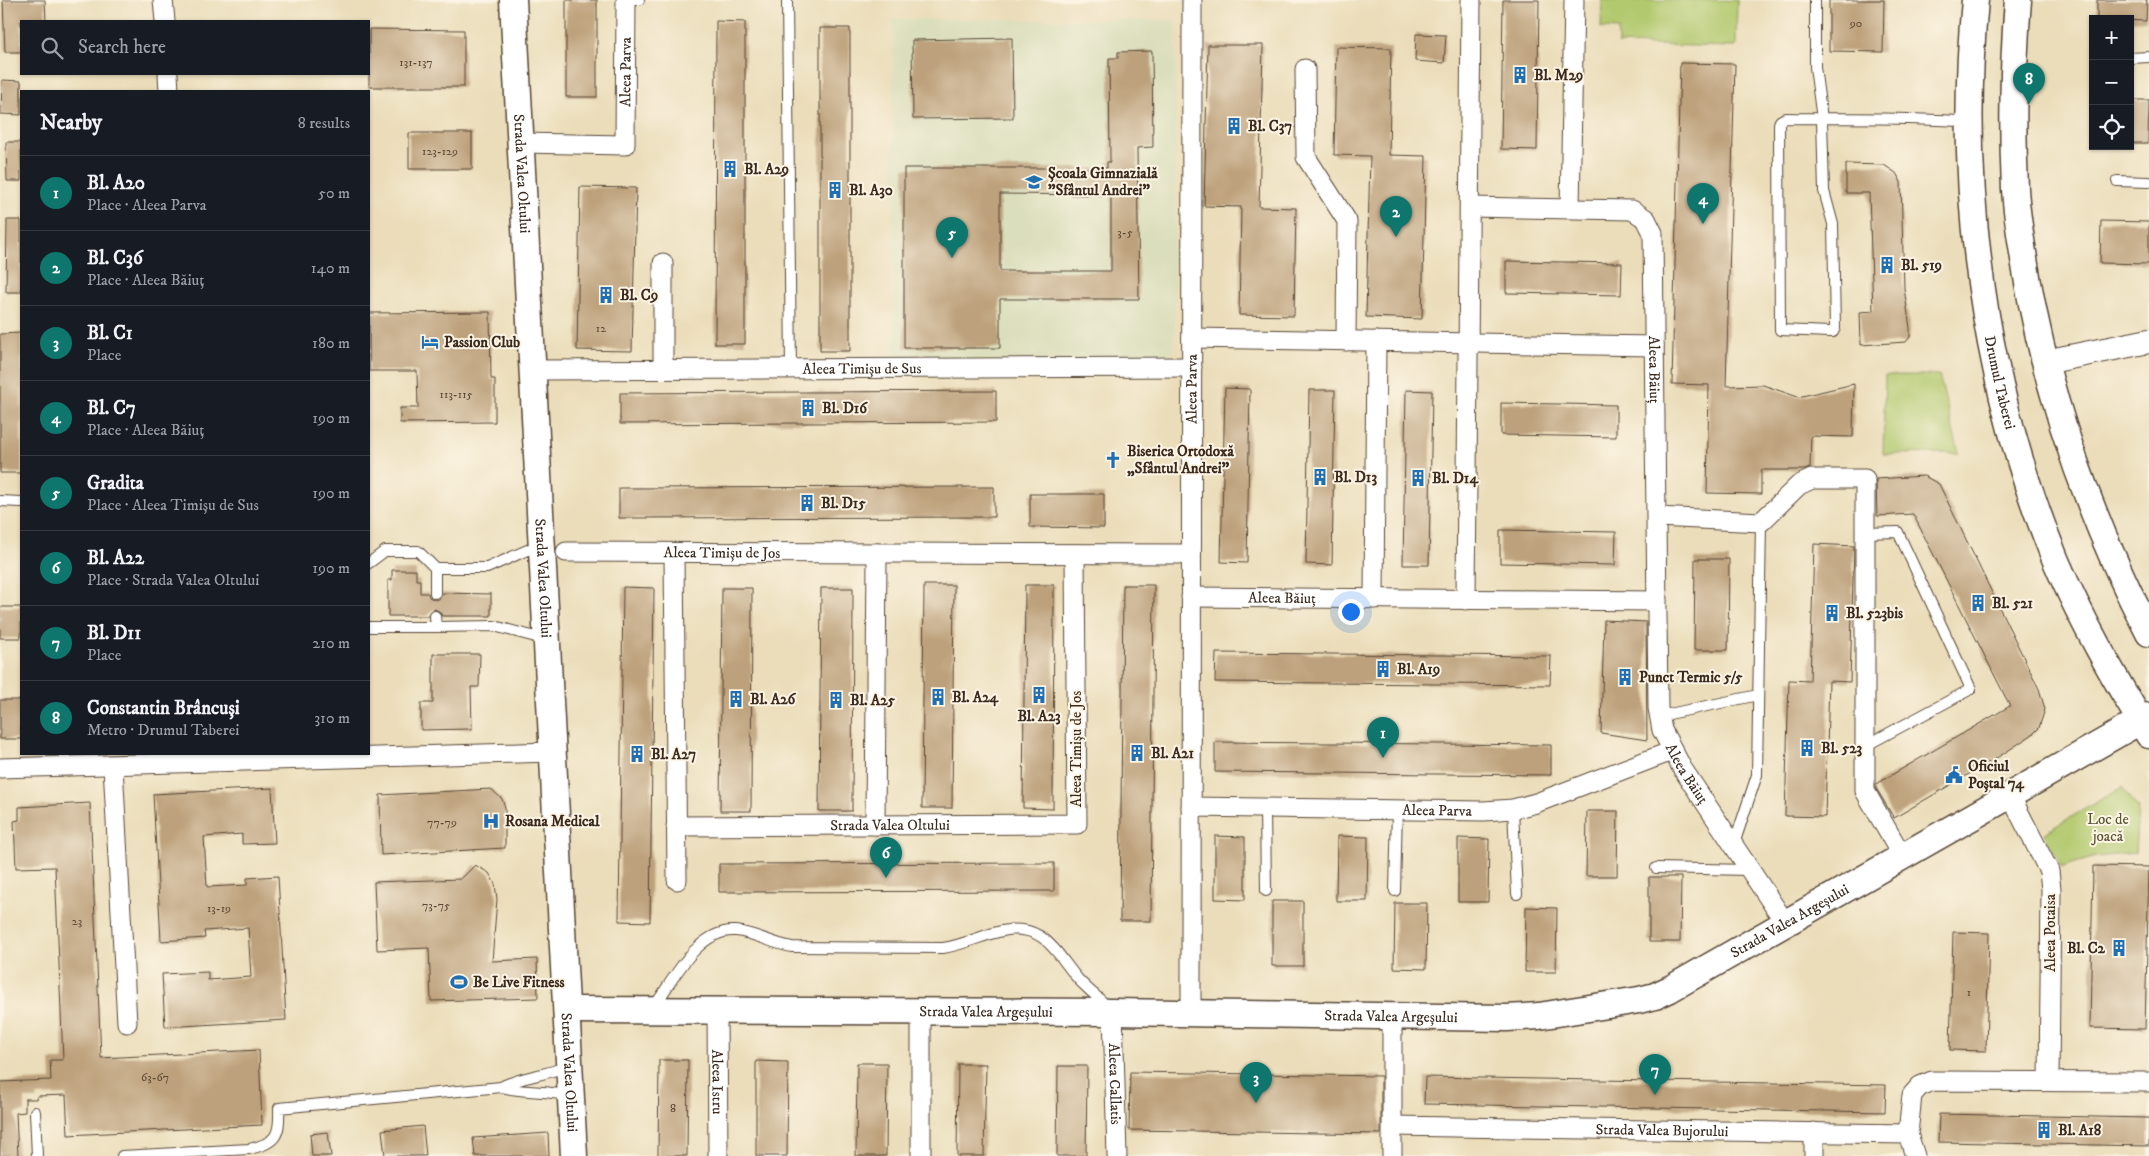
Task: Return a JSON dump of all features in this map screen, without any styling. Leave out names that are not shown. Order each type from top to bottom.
[{"type":"main road","name":"Strada Valea Oltului","points":[[513,0],[574,1156]]},
{"type":"main road","name":"Drumul Taberei","points":[[1975,0],[1969,122],[1971,196],[1978,267],[1996,368],[2024,471],[2057,562],[2110,670],[2146,724]]},
{"type":"main road","points":[[2018,0],[2014,74],[2015,190],[2023,252],[2045,362],[2088,500],[2124,585],[2149,633]]},
{"type":"main road","name":"Strada Valea Argeșului","points":[[567,1010],[1113,1012],[1523,1018],[1639,1000],[1655,996],[1670,989],[2010,795],[2146,724]]},
{"type":"street","points":[[163,0],[165,20]]},
{"type":"street","name":"Aleea Parva","points":[[520,143],[625,145],[626,0]]},
{"type":"street","name":"Aleea Parva","points":[[1191,1014],[1192,0]]},
{"type":"street","points":[[1466,600],[1471,0]]},
{"type":"street","points":[[1570,208],[1574,0]]},
{"type":"street","points":[[1305,69],[1306,157],[1347,221],[1346,341]]},
{"type":"street","points":[[168,75],[169,90]]},
{"type":"street","name":"Aleea Băiuț","points":[[1470,207],[1632,210],[1646,220],[1653,233],[1657,601],[1662,730],[1672,751],[1733,847],[1786,924]]},
{"type":"street","points":[[663,263],[664,370]]},
{"type":"street","points":[[1192,338],[1654,346]]},
{"type":"street","points":[[1374,599],[1376,341]]},
{"type":"street","points":[[2045,362],[2149,341]]},
{"type":"street","name":"Aleea Timișu de Sus","points":[[532,370],[1192,367]]},
{"type":"street","points":[[1657,517],[1761,522],[1799,485],[1812,479],[1865,480],[1865,791],[1902,856]]},
{"type":"street","name":"Aleea Timișu de Jos","points":[[566,552],[1191,554]]},
{"type":"street","points":[[674,552],[677,880]]},
{"type":"street","points":[[875,826],[877,553]]},
{"type":"street","name":"Aleea Timișu de Jos","points":[[1075,554],[1077,824]]},
{"type":"street","name":"Aleea Băiuț","points":[[1191,598],[1657,601]]},
{"type":"street","name":"Aleea Parva","points":[[1191,807],[1484,811],[1513,809],[1536,803],[1672,751]]},
{"type":"street","points":[[0,768],[113,766],[205,759],[552,752]]},
{"type":"street","points":[[113,766],[127,1023]]},
{"type":"street","name":"Aleea Potaisa","points":[[2010,795],[2048,871],[2051,889],[2049,1081]]},
{"type":"street","name":"Strada Valea Oltului","points":[[676,826],[1077,824]]},
{"type":"street","name":"Aleea Istru","points":[[717,1010],[718,1156]]},
{"type":"street","points":[[921,1011],[921,1156]]},
{"type":"street","name":"Aleea Callatis","points":[[1113,1012],[1117,1156]]},
{"type":"street","points":[[1392,1017],[1392,1156]]},
{"type":"street","points":[[1915,1156],[1908,1134],[1912,1095],[1920,1086],[1932,1081],[2149,1082]]},
{"type":"street","name":"Strada Valea Bujorului","points":[[1393,1126],[1908,1134]]},
{"type":"street","points":[[1814,1132],[1814,1156]]},
{"type":"lane","points":[[626,0],[639,0]]},
{"type":"lane","points":[[787,0],[791,369]]},
{"type":"lane","points":[[1815,0],[1815,67],[1822,119],[1824,191],[1833,224],[1835,328],[1833,332],[1783,332],[1780,330],[1778,326],[1780,120],[1785,118],[1822,119],[1935,119],[1969,122]]},
{"type":"lane","points":[[2134,58],[2149,58]]},
{"type":"lane","points":[[2117,181],[2149,182]]},
{"type":"lane","points":[[0,501],[20,502]]},
{"type":"lane","points":[[1733,847],[1756,775],[1761,522]]},
{"type":"lane","points":[[1864,533],[1898,532],[1970,689],[1865,746]]},
{"type":"lane","points":[[435,568],[487,568],[542,543]]},
{"type":"lane","points":[[370,562],[385,551],[418,551],[435,568],[435,593]]},
{"type":"lane","points":[[435,616],[436,627]]},
{"type":"lane","points":[[370,627],[494,626],[547,640]]},
{"type":"lane","points":[[1660,716],[1758,695]]},
{"type":"lane","points":[[1265,808],[1266,891]]},
{"type":"lane","points":[[1395,891],[1397,809]]},
{"type":"lane","points":[[1513,809],[1517,894]]},
{"type":"lane","points":[[1656,868],[1750,870]]},
{"type":"lane","points":[[652,1010],[700,944],[712,936],[723,932],[746,933],[792,947],[925,948],[956,946],[1005,930],[1022,930],[1048,940],[1078,979],[1113,1012]]},
{"type":"lane","points":[[502,1087],[513,1080],[557,1071],[570,1065]]},
{"type":"lane","points":[[122,1156],[249,1149],[261,1146],[276,1136],[280,1126],[279,1108],[502,1087],[520,1092],[558,1093],[571,1097]]},
{"type":"lane","points":[[35,1112],[37,1156]]},
{"type":"shaded area","name":"Școala Gimnazială \"Sfântul Andrei\"","points":[[893,19],[1176,20],[1174,345],[1172,353],[1168,357],[1161,361],[894,361]]},
{"type":"green space","points":[[1602,0],[1737,0],[1736,47],[1618,44],[1618,29],[1601,28]]},
{"type":"green space","points":[[1885,375],[1939,375],[1959,453],[1883,454]]},
{"type":"green space","name":"Loc de joacă","points":[[2122,787],[2138,808],[2135,853],[2096,857],[2062,867],[2044,833]]},
{"type":"building","points":[[3,0],[45,0],[46,20],[20,20],[20,52],[5,52]]},
{"type":"building","points":[[566,0],[597,0],[597,97],[566,97]]},
{"type":"building","name":"Bl. M29","points":[[1503,0],[1539,0],[1537,150],[1501,149]]},
{"type":"building","points":[[1829,0],[1884,0],[1883,52],[1829,51]]},
{"type":"building","points":[[2097,0],[2147,0],[2146,21],[2134,21],[2134,15],[2097,15]]},
{"type":"building","name":"Bl. A29","points":[[716,21],[745,22],[745,344],[715,344]]},
{"type":"building","name":"Bl. A30","points":[[820,28],[850,28],[850,351],[820,351]]},
{"type":"building","points":[[370,29],[464,30],[464,87],[369,87]]},
{"type":"building","points":[[1416,34],[1446,35],[1444,63],[1415,61]]},
{"type":"building","points":[[1012,38],[1013,118],[913,119],[912,40]]},
{"type":"building","name":"Bl. C37","points":[[1208,45],[1263,45],[1259,207],[1296,208],[1294,316],[1239,315],[1241,207],[1204,206]]},
{"type":"building","points":[[1336,47],[1391,48],[1389,155],[1426,156],[1422,319],[1366,317],[1370,156],[1334,155]]},
{"type":"building","points":[[1152,51],[1153,147],[1137,148],[1139,299],[1000,299],[1000,348],[904,348],[904,168],[1107,168],[1107,162],[1110,162],[1109,58],[1118,58],[1118,52]],"holes":[[[1000,194],[1111,195],[1111,271],[1000,271]]]},
{"type":"building","points":[[1680,63],[1735,64],[1726,386],[1763,385],[1798,397],[1854,384],[1853,437],[1811,436],[1810,468],[1804,470],[1761,470],[1761,494],[1707,493],[1709,385],[1672,384]]},
{"type":"building","points":[[2,80],[21,81],[20,115],[1,114]]},
{"type":"building","points":[[2134,100],[2149,100],[2148,143],[2134,143]]},
{"type":"building","points":[[409,133],[472,133],[472,169],[409,169]]},
{"type":"building","points":[[6,142],[20,142],[20,181],[7,181]]},
{"type":"building","name":"Bl. 519","points":[[1846,164],[1884,165],[1896,173],[1901,182],[1904,288],[1910,328],[1910,337],[1906,342],[1861,345],[1860,312],[1873,311],[1869,193],[1846,193]]},
{"type":"building","name":"Bl. C9","points":[[580,187],[636,188],[632,351],[577,350]]},
{"type":"building","points":[[7,220],[20,220],[20,292],[6,292]]},
{"type":"building","points":[[2101,221],[2149,222],[2149,264],[2100,263]]},
{"type":"building","points":[[1506,261],[1622,263],[1621,295],[1506,293]]},
{"type":"building","name":"Passion Club","points":[[490,312],[491,379],[495,379],[495,422],[400,423],[400,408],[418,408],[417,371],[370,371],[370,313]]},
{"type":"building","points":[[20,333],[20,473],[0,473],[0,334]]},
{"type":"building","points":[[1225,388],[1250,389],[1247,563],[1221,562]]},
{"type":"building","name":"Bl. D13","points":[[1309,390],[1335,390],[1332,565],[1306,564]]},
{"type":"building","name":"Bl. D14","points":[[1406,390],[1432,391],[1429,565],[1403,565]]},
{"type":"building","name":"Bl. D16","points":[[996,391],[996,422],[620,424],[620,393]]},
{"type":"building","points":[[1501,403],[1616,405],[1616,437],[1501,435]]},
{"type":"building","name":"Bl. 521","points":[[1924,476],[1939,484],[2039,689],[2045,709],[2039,728],[2033,734],[2003,754],[1894,818],[1876,788],[1876,784],[2010,706],[1913,514],[1877,516],[1876,479]]},
{"type":"building","name":"Bl. D15","points":[[994,487],[994,517],[619,518],[619,488]]},
{"type":"building","points":[[1030,494],[1104,494],[1104,528],[1030,527]]},
{"type":"building","points":[[1500,530],[1616,532],[1615,565],[1500,563]]},
{"type":"building","points":[[1814,544],[1854,546],[1850,682],[1829,681],[1825,817],[1785,816],[1789,680],[1810,681]]},
{"type":"building","points":[[1695,559],[1729,559],[1728,650],[1694,650]]},
{"type":"building","points":[[392,570],[416,570],[416,580],[420,580],[420,593],[428,593],[429,597],[435,600],[439,599],[442,593],[491,594],[491,616],[442,616],[435,609],[428,616],[388,616],[388,580],[392,580]]},
{"type":"building","name":"Bl. A24","points":[[924,585],[954,585],[952,808],[922,808]]},
{"type":"building","name":"Bl. A23","points":[[1025,585],[1054,585],[1053,809],[1023,808]]},
{"type":"building","name":"Bl. A21","points":[[1123,585],[1154,585],[1151,921],[1120,921]]},
{"type":"building","name":"Bl. A27","points":[[623,587],[654,588],[650,922],[619,921]]},
{"type":"building","name":"Bl. A26","points":[[722,588],[752,588],[751,811],[720,811]]},
{"type":"building","name":"Bl. A25","points":[[821,588],[853,588],[852,811],[819,811]]},
{"type":"building","points":[[0,607],[20,607],[20,638],[0,638]]},
{"type":"building","name":"Punct Termic 5/5","points":[[1604,620],[1646,622],[1647,740],[1601,733]]},
{"type":"building","name":"Bl. A19","points":[[1216,653],[1551,656],[1550,685],[1215,682]]},
{"type":"building","points":[[433,654],[480,654],[479,687],[471,687],[472,729],[421,730],[421,703],[433,703]]},
{"type":"building","points":[[0,700],[20,700],[20,739],[0,739]]},
{"type":"building","points":[[1215,742],[1551,745],[1551,775],[1215,772]]},
{"type":"building","points":[[272,788],[275,843],[242,844],[242,834],[204,837],[207,887],[247,885],[247,878],[278,876],[286,1020],[165,1027],[162,974],[208,972],[208,980],[251,977],[248,928],[204,931],[205,938],[161,941],[153,794]]},
{"type":"building","points":[[491,789],[502,799],[505,807],[505,848],[381,855],[380,795]]},
{"type":"building","points":[[90,803],[101,1058],[259,1050],[262,1125],[68,1135],[66,1095],[37,1096],[37,1099],[25,1099],[25,1112],[16,1113],[18,1156],[0,1156],[0,1082],[51,1080],[50,1060],[63,1060],[55,867],[16,868],[14,821],[19,820],[19,807]]},
{"type":"building","points":[[1587,811],[1618,811],[1617,876],[1586,876]]},
{"type":"building","points":[[1215,836],[1245,837],[1245,900],[1215,899]]},
{"type":"building","points":[[1337,836],[1368,837],[1367,901],[1336,901]]},
{"type":"building","points":[[1458,838],[1489,839],[1488,902],[1458,902]]},
{"type":"building","points":[[1054,863],[1054,891],[719,892],[719,864]]},
{"type":"building","points":[[475,865],[489,873],[495,884],[497,899],[492,961],[537,959],[538,998],[431,1001],[429,948],[377,950],[374,882],[461,879]]},
{"type":"building","name":"Bl. C2","points":[[2093,866],[2149,867],[2145,1029],[2090,1028]]},
{"type":"building","points":[[1649,877],[1681,877],[1680,942],[1649,942]]},
{"type":"building","points":[[1272,901],[1303,901],[1303,966],[1272,966]]},
{"type":"building","points":[[1395,903],[1427,903],[1426,969],[1394,968]]},
{"type":"building","points":[[1526,907],[1557,908],[1556,972],[1525,972]]},
{"type":"building","points":[[1953,932],[1989,933],[1986,1051],[1950,1050]]},
{"type":"building","points":[[659,1060],[688,1060],[687,1156],[658,1156]]},
{"type":"building","points":[[756,1061],[788,1062],[787,1156],[756,1156]]},
{"type":"building","points":[[857,1063],[887,1063],[886,1156],[856,1156]]},
{"type":"building","points":[[958,1064],[986,1064],[984,1156],[957,1156]]},
{"type":"building","points":[[1058,1066],[1087,1066],[1086,1156],[1057,1156]]},
{"type":"building","points":[[1130,1072],[1381,1076],[1381,1134],[1129,1130]]},
{"type":"building","points":[[1425,1077],[1886,1085],[1885,1112],[1424,1104]]},
{"type":"building","name":"Bl. A18","points":[[1939,1114],[2149,1118],[2149,1146],[1938,1142]]},
{"type":"building","points":[[423,1126],[426,1156],[385,1156],[382,1130]]},
{"type":"building","points":[[328,1132],[331,1156],[312,1156],[310,1134]]},
{"type":"building","points":[[548,1133],[549,1156],[475,1156],[473,1138]]},
{"type":"place","name":"Bl. M29","points":[[1520,75]]},
{"type":"place","name":"Constantin Brâncuși","points":[[2029,104]]},
{"type":"place","name":"Bl. C37","points":[[1234,126]]},
{"type":"place","name":"Bl. A29","points":[[730,169]]},
{"type":"place","name":"Școala Gimnazială \"Sfântul Andrei\"","points":[[1034,182]]},
{"type":"place","name":"Bl. A30","points":[[835,190]]},
{"type":"place","name":"Bl. C7","points":[[1703,224]]},
{"type":"place","name":"Bl. C36","points":[[1396,237]]},
{"type":"place","name":"Gradita","points":[[952,258]]},
{"type":"place","name":"Bl. 519","points":[[1887,265]]},
{"type":"place","name":"Bl. C9","points":[[606,295]]},
{"type":"place","name":"Passion Club","points":[[430,342]]},
{"type":"place","name":"Bl. D16","points":[[808,408]]},
{"type":"place","name":"Biserica Ortodoxă „Sfântul Andrei”","points":[[1113,460]]},
{"type":"place","name":"Bl. D13","points":[[1320,477]]},
{"type":"place","name":"Bl. D14","points":[[1418,478]]},
{"type":"place","name":"Bl. D15","points":[[807,503]]},
{"type":"place","name":"Bl. 521","points":[[1978,603]]},
{"type":"place","name":"Bl. 523bis","points":[[1832,613]]},
{"type":"place","name":"Bl. A19","points":[[1383,669]]},
{"type":"place","name":"Punct Termic 5/5","points":[[1625,677]]},
{"type":"place","name":"Bl. A23","points":[[1039,695]]},
{"type":"place","name":"Bl. A24","points":[[938,697]]},
{"type":"place","name":"Bl. A26","points":[[736,699]]},
{"type":"place","name":"Bl. A25","points":[[836,700]]},
{"type":"place","name":"Bl. 523","points":[[1807,748]]},
{"type":"place","name":"Bl. A21","points":[[1137,753]]},
{"type":"place","name":"Bl. A27","points":[[637,754]]},
{"type":"place","name":"Bl. A20","points":[[1383,758]]},
{"type":"place","name":"Oficiul Poștal 74","points":[[1954,775]]},
{"type":"place","name":"Rosana Medical","points":[[491,821]]},
{"type":"place","name":"Bl. A22","points":[[886,878]]},
{"type":"place","name":"Bl. C2","points":[[2119,948]]},
{"type":"place","name":"Be Live Fitness","points":[[459,982]]},
{"type":"place","name":"Bl. D11","points":[[1655,1095]]},
{"type":"place","name":"Bl. C1","points":[[1256,1103]]},
{"type":"place","name":"Bl. A18","points":[[2044,1130]]}]
